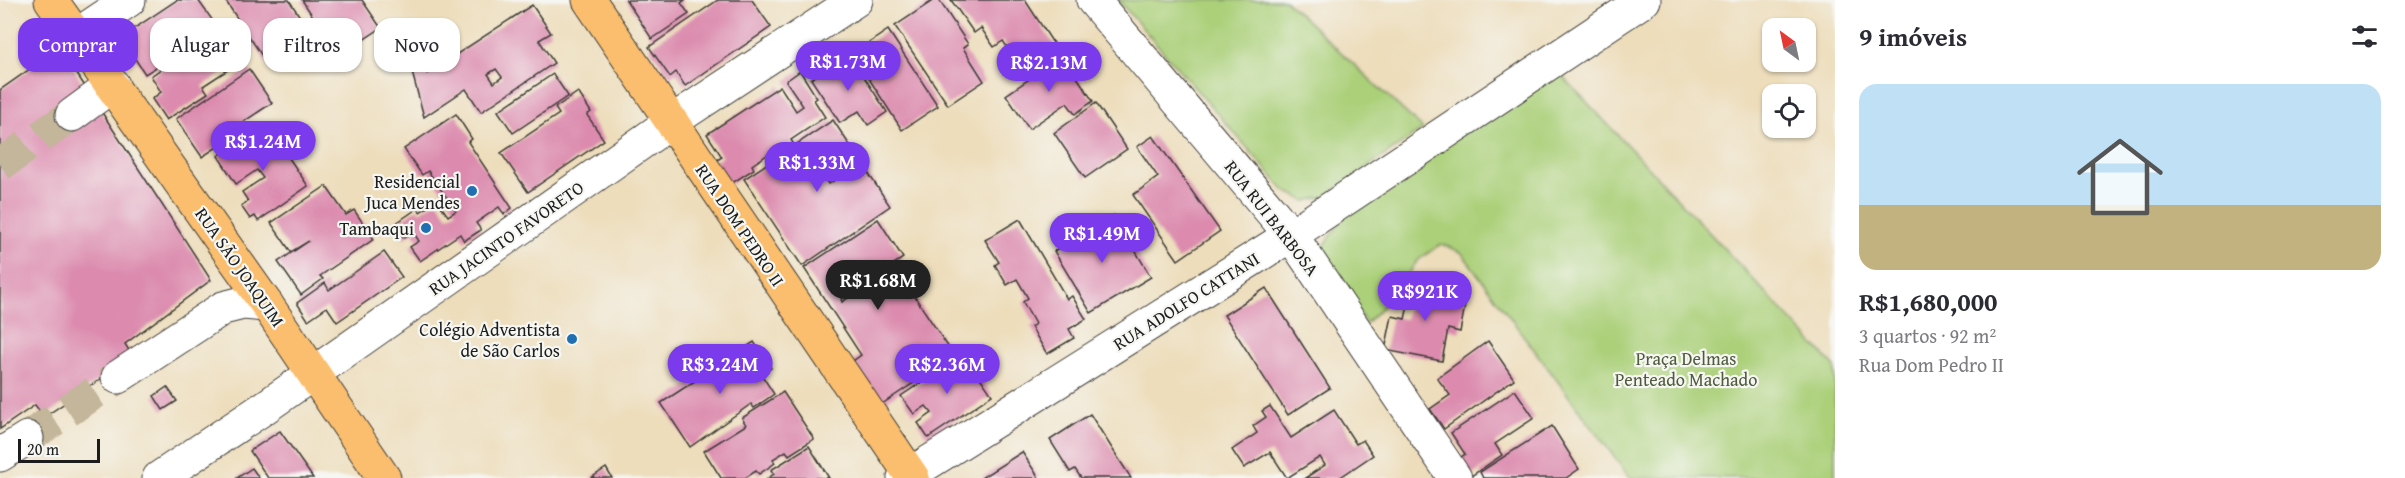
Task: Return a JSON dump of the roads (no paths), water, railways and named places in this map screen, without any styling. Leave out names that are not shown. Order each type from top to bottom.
[{"type":"main road","name":"RUA SÃO JOAQUIM","points":[[51,0],[64,18]]},
{"type":"main road","name":"RUA DOM PEDRO II","points":[[589,0],[909,477]]},
{"type":"main road","name":"RUA SÃO JOAQUIM","points":[[104,72],[267,304],[384,478]]},
{"type":"street","points":[[101,18],[129,0]]},
{"type":"street","name":"RUA JACINTO FAVORETO","points":[[159,478],[313,373],[670,122],[856,0]]},
{"type":"street","name":"RUA RUI BARBOSA","points":[[1093,0],[1291,236],[1455,478]]},
{"type":"street","name":"RUA ADOLFO CATTANI","points":[[909,477],[1291,236],[1644,0]]},
{"type":"street","points":[[72,115],[113,85]]},
{"type":"street","points":[[118,377],[223,308],[243,303],[267,304]]},
{"type":"tunnel","points":[[0,165],[72,115]]},
{"type":"tunnel","points":[[27,438],[118,377]]},
{"type":"place","name":"Residencial Juca Mendes","points":[[472,191]]},
{"type":"place","name":"Tambaqui","points":[[426,228]]},
{"type":"place","name":"Colégio Adventista de São Carlos","points":[[572,339]]},
{"type":"park label","name":"Praça Delmas Penteado Machado","points":[[1686,368]]}]
